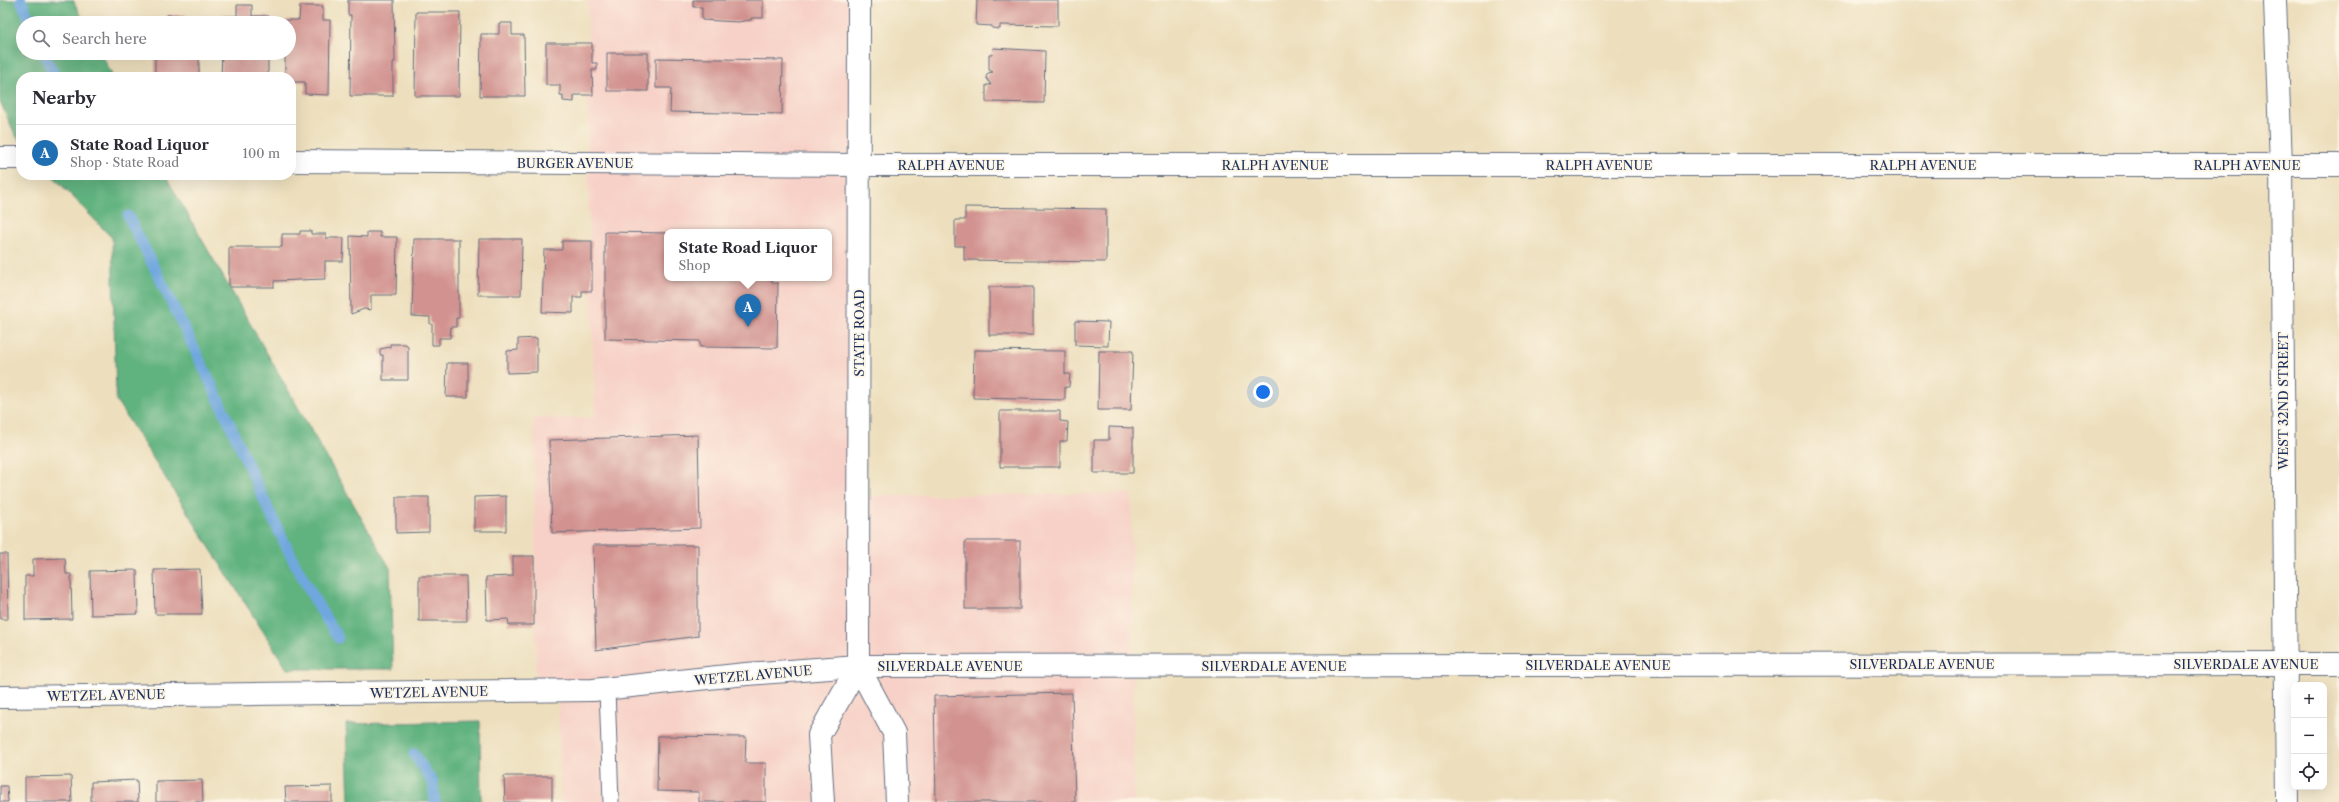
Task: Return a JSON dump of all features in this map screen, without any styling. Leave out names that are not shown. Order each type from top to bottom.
[{"type":"street","name":"STATE ROAD","points":[[859,0],[858,666],[894,733],[897,802]]},
{"type":"street","name":"WEST 32ND STREET","points":[[2275,0],[2281,165],[2285,663],[2288,802]]},
{"type":"street","points":[[0,158],[16,158]]},
{"type":"street","name":"BURGER AVENUE","points":[[296,161],[859,165]]},
{"type":"street","name":"RALPH AVENUE","points":[[859,165],[2339,165]]},
{"type":"street","name":"SILVERDALE AVENUE","points":[[858,666],[2339,664]]},
{"type":"street","name":"STATE ROAD","points":[[823,802],[819,734],[858,666]]},
{"type":"street","name":"WETZEL AVENUE","points":[[0,697],[607,689],[759,673],[858,666]]},
{"type":"lane","points":[[607,689],[611,802]]},
{"type":"shaded area","points":[[588,0],[859,0],[859,496],[1131,493],[1134,802],[561,802],[558,691],[536,690],[534,418],[595,418],[588,163]]},
{"type":"green space","points":[[0,0],[73,0],[81,16],[16,16],[16,60],[104,60],[110,72],[16,72],[16,136],[0,101]]},
{"type":"green space","points":[[57,180],[168,180],[390,568],[393,669],[287,669],[116,400],[112,238]]},
{"type":"green space","points":[[480,721],[481,802],[349,802],[346,724]]},
{"type":"building","points":[[348,0],[394,0],[395,62],[393,62],[393,96],[350,96],[351,15],[348,15]]},
{"type":"building","points":[[693,0],[763,0],[763,18],[751,18],[751,20],[738,22],[702,20],[702,7],[693,7]]},
{"type":"building","points":[[977,0],[1058,0],[1058,26],[1000,25],[1000,29],[992,28],[992,26],[976,25]]},
{"type":"building","points":[[237,5],[252,5],[252,16],[237,16]]},
{"type":"building","points":[[300,6],[323,6],[323,20],[330,20],[329,95],[305,94],[305,82],[296,82],[296,72],[285,72],[285,60],[296,60],[296,20],[299,20]]},
{"type":"building","points":[[416,12],[460,12],[459,96],[415,96]]},
{"type":"building","points":[[167,15],[186,15],[186,16]]},
{"type":"building","points":[[499,23],[512,23],[512,35],[524,35],[525,96],[480,96],[481,34],[499,34]]},
{"type":"building","points":[[546,43],[592,43],[592,63],[597,63],[597,70],[592,70],[593,95],[574,95],[574,102],[563,101],[563,95],[560,95],[560,85],[546,85]]},
{"type":"building","points":[[993,48],[1045,51],[1044,103],[986,102],[986,85],[991,85],[986,77],[988,73],[993,72],[989,70],[989,55],[992,55]]},
{"type":"building","points":[[607,53],[648,53],[648,91],[607,91]]},
{"type":"building","points":[[656,58],[783,60],[782,114],[670,112],[671,88],[656,88]]},
{"type":"building","points":[[155,60],[199,60],[199,72],[155,72]]},
{"type":"building","points":[[222,60],[268,60],[268,72],[221,72]]},
{"type":"building","points":[[965,207],[1106,209],[1106,262],[964,260],[964,246],[955,246],[955,220],[965,220]]},
{"type":"building","points":[[300,231],[311,231],[311,234],[326,234],[326,238],[344,238],[343,261],[325,261],[325,279],[274,281],[274,287],[229,287],[229,247],[282,247],[282,234],[300,234]]},
{"type":"building","points":[[367,232],[380,232],[380,237],[397,237],[396,295],[371,295],[371,310],[364,309],[351,314],[350,236],[367,237]]},
{"type":"building","points":[[605,232],[664,233],[664,281],[772,281],[772,283],[778,283],[777,348],[700,347],[700,341],[605,339]]},
{"type":"building","points":[[414,239],[459,239],[459,318],[456,318],[456,327],[451,327],[450,338],[439,338],[439,345],[432,345],[432,324],[430,324],[430,317],[412,316]]},
{"type":"building","points":[[479,239],[522,239],[521,295],[478,295]]},
{"type":"building","points":[[562,241],[592,241],[592,291],[582,291],[582,297],[573,297],[573,313],[542,312],[544,250],[562,250]]},
{"type":"building","points":[[989,287],[1033,287],[1033,335],[989,335]]},
{"type":"building","points":[[1075,321],[1109,322],[1108,346],[1075,345]]},
{"type":"building","points":[[537,338],[537,372],[507,373],[507,351],[518,350],[518,339]]},
{"type":"building","points":[[390,344],[406,344],[408,347],[408,380],[383,380],[383,355],[380,355],[380,349],[390,347]]},
{"type":"building","points":[[974,350],[1065,351],[1065,374],[1070,374],[1069,387],[1065,387],[1065,400],[973,398]]},
{"type":"building","points":[[1099,351],[1133,351],[1131,410],[1098,410]]},
{"type":"building","points":[[447,363],[468,363],[468,397],[446,397]]},
{"type":"building","points":[[1000,411],[1060,411],[1060,421],[1068,422],[1067,441],[1060,441],[1060,467],[1000,467]]},
{"type":"building","points":[[1109,427],[1133,428],[1133,473],[1094,473],[1094,440],[1109,440]]},
{"type":"building","points":[[698,435],[700,528],[552,533],[549,440]]},
{"type":"building","points":[[506,496],[506,531],[474,531],[474,497]]},
{"type":"building","points":[[396,497],[429,497],[429,532],[396,533]]},
{"type":"building","points":[[965,541],[1020,541],[1020,609],[965,609]]},
{"type":"building","points":[[593,545],[698,545],[698,636],[596,650]]},
{"type":"building","points":[[0,554],[7,554],[8,619],[0,619]]},
{"type":"building","points":[[513,556],[534,556],[534,625],[509,625],[508,619],[487,620],[486,577],[513,576]]},
{"type":"building","points":[[65,558],[66,574],[71,574],[72,619],[25,620],[25,576],[33,576],[33,559]]},
{"type":"building","points":[[200,569],[202,614],[155,614],[154,570]]},
{"type":"building","points":[[137,570],[138,614],[91,615],[90,571]]},
{"type":"building","points":[[419,576],[466,576],[467,621],[419,621]]},
{"type":"building","points":[[1072,693],[1075,802],[936,802],[934,696]]},
{"type":"building","points":[[658,736],[746,737],[745,763],[766,763],[766,802],[699,802],[699,792],[657,791]]},
{"type":"building","points":[[71,776],[72,802],[25,802],[25,777]]},
{"type":"building","points":[[504,776],[552,776],[552,802],[505,802]]},
{"type":"building","points":[[137,780],[138,802],[91,802],[91,782]]},
{"type":"building","points":[[202,780],[203,802],[156,802],[156,781]]},
{"type":"building","points":[[0,786],[7,786],[8,802],[0,802]]},
{"type":"building","points":[[332,786],[332,802],[286,802],[285,787]]},
{"type":"waterway","points":[[21,0],[28,16]]},
{"type":"waterway","points":[[47,60],[53,72]]},
{"type":"waterway","points":[[128,216],[205,370],[279,532],[307,586],[338,638]]},
{"type":"waterway","points":[[414,754],[433,783],[435,802]]},
{"type":"place","name":"State Road Liquor","points":[[748,327]]}]
